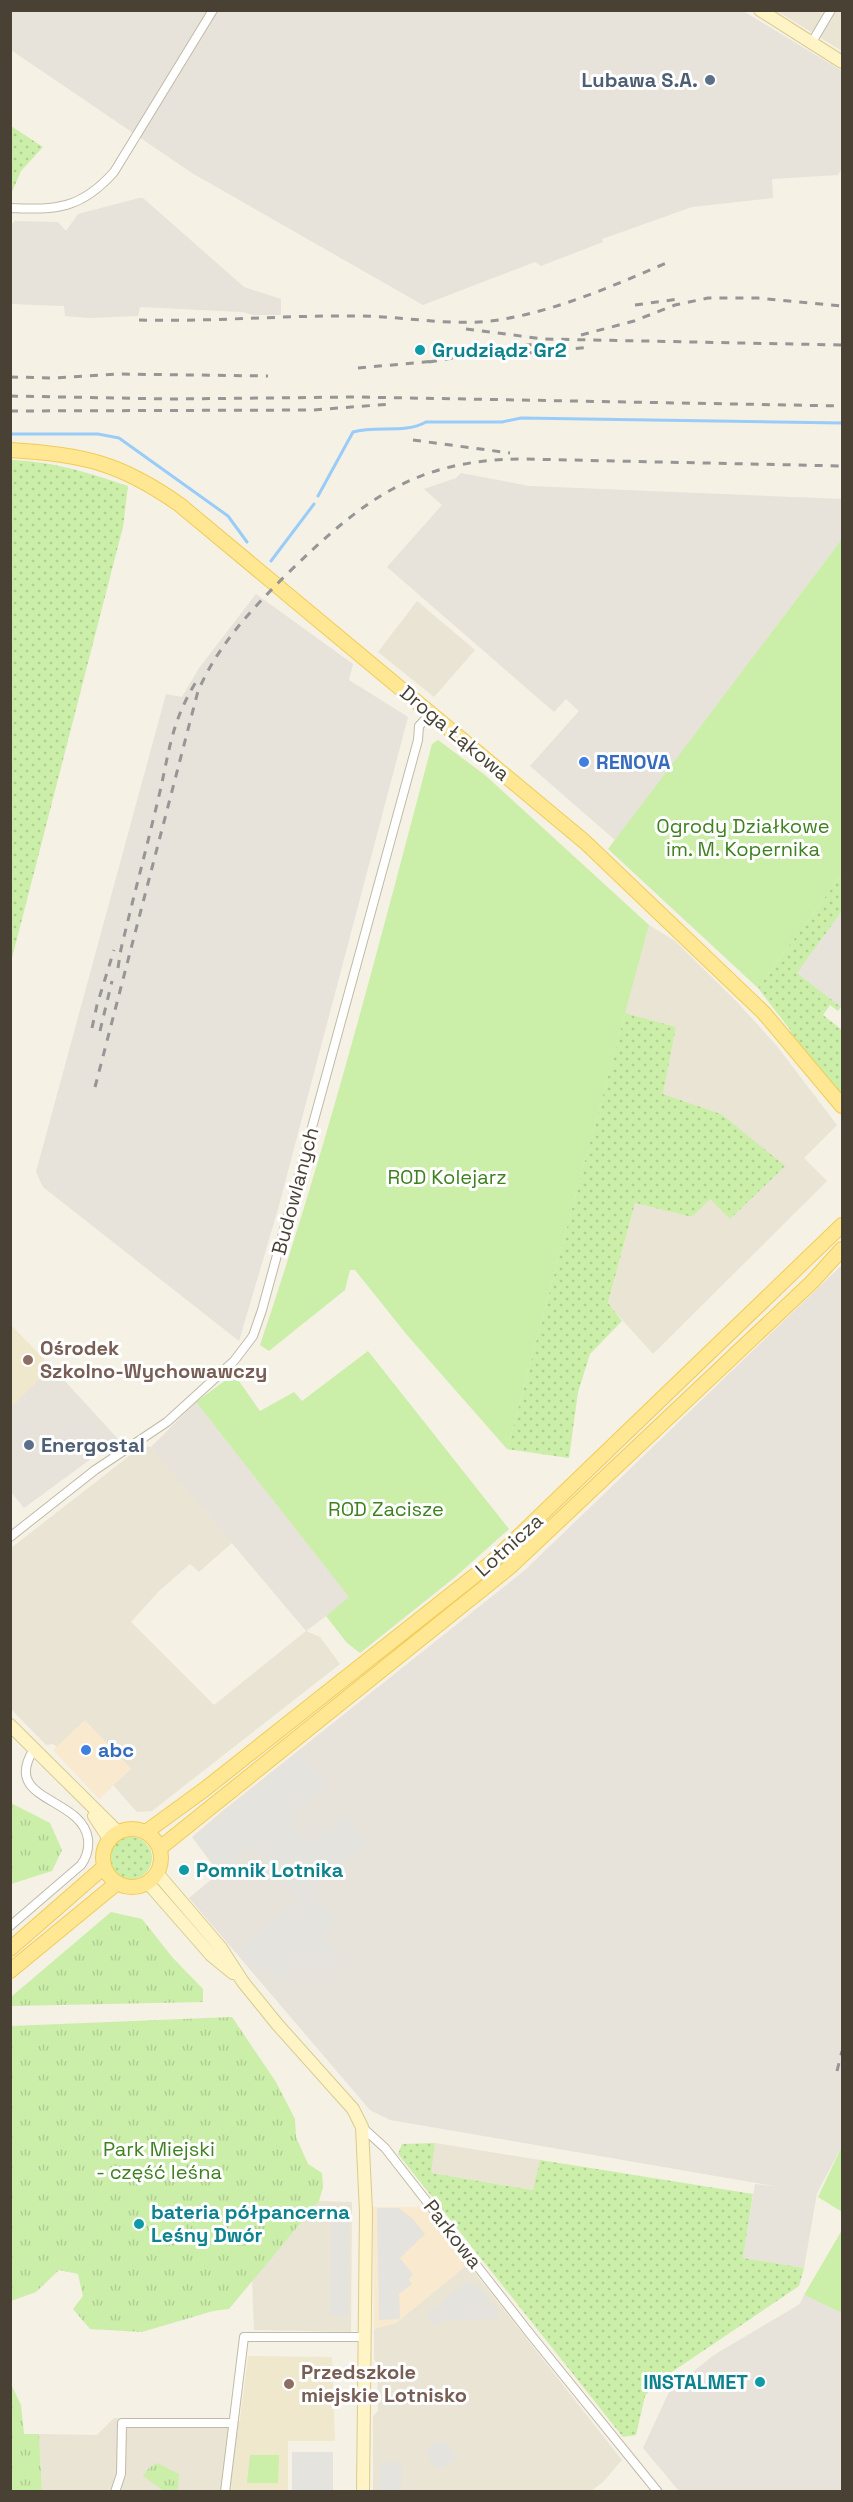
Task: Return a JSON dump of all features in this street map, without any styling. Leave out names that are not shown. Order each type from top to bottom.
[{"type":"main road","name":"Droga Łąkowa","points":[[10,450],[71,455],[127,471],[154,486],[180,505],[585,842],[764,1013],[843,1106]]},
{"type":"main road","name":"Lotnicza","points":[[146,1832],[223,1775],[492,1562],[843,1225]]},
{"type":"main road","name":"Lotnicza","points":[[160,1848],[510,1567],[812,1282],[843,1250]]},
{"type":"main road","points":[[132,1828],[146,1832],[160,1848],[161,1861],[152,1878],[138,1887],[127,1887],[117,1883],[107,1874],[104,1867],[104,1848],[113,1835],[132,1828]]},
{"type":"main road","points":[[10,1949],[104,1867]]},
{"type":"main road","points":[[10,1971],[117,1883]]},
{"type":"street","points":[[10,208],[57,208],[72,205],[102,185],[114,172],[213,10]]},
{"type":"street","points":[[760,10],[843,62]]},
{"type":"street","points":[[812,42],[831,10]]},
{"type":"street","name":"Budowlanych","points":[[10,1537],[95,1470],[167,1422],[234,1361],[253,1336],[299,1177],[418,740],[419,726],[430,713]]},
{"type":"street","points":[[10,1725],[81,1798],[113,1835]]},
{"type":"street","points":[[10,1926],[81,1865],[88,1847],[83,1825],[76,1817],[37,1798],[20,1785],[17,1777],[18,1768],[34,1749]]},
{"type":"street","name":"Parkowa","points":[[152,1878],[221,1948],[243,1982],[294,2044],[353,2109],[362,2127],[385,2148],[531,2335],[658,2492]]},
{"type":"street","points":[[362,2127],[366,2212],[363,2492]]},
{"type":"street","points":[[225,2492],[244,2337],[365,2337]]},
{"type":"street","points":[[115,2492],[121,2474],[122,2423],[233,2423]]},
{"type":"shaded area","points":[[10,11],[743,11],[842,71],[842,168],[838,175],[772,179],[773,198],[692,207],[602,239],[603,242],[541,266],[535,262],[423,305],[192,173],[11,50]]},
{"type":"shaded area","points":[[777,11],[842,11],[842,51]]},
{"type":"shaded area","points":[[143,198],[244,287],[281,299],[281,315],[140,307],[138,316],[88,318],[65,316],[64,306],[11,304],[11,225],[15,221],[58,222],[66,231],[78,214]]},
{"type":"shaded area","points":[[461,473],[529,486],[842,499],[842,539],[615,840],[530,766],[579,711],[566,699],[554,712],[387,567],[442,505],[424,489],[456,478]]},
{"type":"shaded area","points":[[256,594],[353,664],[349,680],[408,717],[278,1209],[239,1341],[43,1187],[36,1172],[166,694],[182,697],[199,668]]},
{"type":"shaded area","points":[[417,601],[475,650],[434,697],[378,652]]},
{"type":"shaded area","points":[[842,911],[842,1008],[797,973]]},
{"type":"shaded area","points":[[649,925],[675,941],[737,1002],[776,1045],[837,1125],[804,1158],[827,1181],[653,1354],[608,1304],[635,1203],[692,1217],[721,1114],[663,1094],[676,1027],[625,1013]]},
{"type":"shaded area","points":[[842,1265],[842,2146],[817,2193],[804,2268],[743,2258],[755,2184],[780,2187],[390,2120],[370,2110],[189,1898],[219,1873],[192,1837],[525,1570]]},
{"type":"shaded area","name":"Ośrodek Szkolno-Wychowawczy","points":[[11,1325],[52,1367],[11,1407]]},
{"type":"shaded area","points":[[52,1367],[118,1439],[24,1508],[11,1492],[11,1405]]},
{"type":"shaded area","points":[[196,1402],[350,1598],[306,1631],[151,1447]]},
{"type":"shaded area","points":[[142,1446],[151,1447],[156,1452],[232,1543],[199,1572],[190,1564],[159,1591],[131,1622],[214,1705],[306,1631],[320,1637],[340,1664],[152,1811],[137,1812],[113,1785],[130,1768],[84,1721],[57,1747],[53,1744],[46,1745],[11,1709],[11,1548]]},
{"type":"shaded area","points":[[85,1720],[131,1769],[99,1799],[53,1750]]},
{"type":"shaded area","points":[[300,1751],[326,1784],[286,1818],[308,1843],[344,1814],[368,1844],[315,1887],[311,1882],[309,1884],[336,1917],[335,1928],[325,1936],[341,1956],[319,1975],[301,1956],[304,1962],[280,1981],[267,1965],[257,1972],[239,1949],[305,1896],[299,1899],[252,1846],[221,1870],[194,1838]]},
{"type":"shaded area","points":[[435,2143],[540,2160],[534,2190],[430,2173]]},
{"type":"shaded area","points":[[319,2201],[352,2202],[351,2332],[254,2330],[252,2279]]},
{"type":"shaded area","points":[[373,2207],[423,2207],[468,2264],[396,2323],[374,2329]]},
{"type":"shaded area","points":[[377,2208],[399,2208],[412,2218],[425,2234],[400,2258],[413,2274],[409,2279],[412,2284],[399,2294],[400,2319],[379,2320]]},
{"type":"shaded area","points":[[331,2220],[349,2220],[348,2316],[330,2316]]},
{"type":"shaded area","points":[[468,2264],[622,2460],[603,2482],[591,2491],[373,2492],[373,2416],[378,2411],[374,2329],[396,2323]]},
{"type":"shaded area","points":[[467,2281],[478,2286],[498,2310],[497,2319],[447,2320],[434,2326],[427,2313]]},
{"type":"shaded area","points":[[804,2295],[842,2313],[842,2491],[679,2491],[643,2448],[670,2390],[714,2355],[800,2304]]},
{"type":"shaded area","name":"Przedszkole miejskie Lotnisko","points":[[248,2356],[332,2357],[335,2441],[288,2441],[288,2491],[231,2492]]},
{"type":"shaded area","points":[[114,2418],[240,2421],[231,2491],[42,2491],[39,2434],[97,2435]]},
{"type":"shaded area","points":[[445,2441],[458,2457],[439,2470],[429,2461],[428,2446]]},
{"type":"shaded area","points":[[292,2452],[333,2452],[333,2491],[292,2491]]},
{"type":"shaded area","points":[[379,2462],[402,2462],[401,2491],[379,2491]]},
{"type":"green space","points":[[11,126],[43,147],[21,171],[11,194]]},
{"type":"green space","points":[[11,460],[71,469],[128,486],[123,527],[11,962]]},
{"type":"green space","name":"Ogrody Działkowe im. M. Kopernika","points":[[842,539],[842,874],[758,988],[608,849]]},
{"type":"green space","name":"ROD Kolejarz","points":[[438,740],[485,775],[649,925],[507,1449],[407,1335],[355,1270],[350,1270],[345,1290],[269,1351],[260,1345],[330,1121],[432,744]]},
{"type":"green space","points":[[842,874],[842,911],[797,973],[841,1007],[838,1011],[830,1005],[823,1015],[842,1030],[842,1097],[789,1033],[791,1031],[758,988]]},
{"type":"green space","points":[[625,1013],[676,1027],[663,1094],[721,1114],[785,1166],[730,1219],[710,1199],[692,1217],[635,1203],[608,1303],[622,1321],[590,1354],[578,1392],[569,1458],[507,1449]]},
{"type":"green space","name":"ROD Zacisze","points":[[368,1351],[509,1529],[454,1578],[360,1653],[347,1643],[326,1616],[349,1597],[196,1402],[234,1374],[260,1411],[294,1392],[302,1401]]},
{"type":"green space","points":[[11,1803],[50,1823],[62,1850],[52,1871],[11,1884]]},
{"type":"green space","points":[[131,1837],[139,1838],[146,1843],[151,1850],[151,1866],[146,1873],[139,1878],[131,1879],[123,1878],[116,1873],[111,1866],[110,1858],[111,1850],[116,1843],[123,1838]]},
{"type":"green space","points":[[111,1912],[142,1919],[173,1958],[203,1989],[203,2002],[11,2006],[11,1997]]},
{"type":"green space","name":"Park Miejski - część leśna","points":[[232,2017],[276,2082],[295,2119],[296,2137],[308,2164],[322,2173],[323,2187],[319,2201],[229,2309],[213,2311],[142,2332],[90,2329],[73,2309],[83,2296],[78,2274],[59,2270],[36,2292],[11,2301],[11,2026]]},
{"type":"green space","points":[[435,2143],[431,2173],[533,2190],[540,2160],[753,2194],[743,2258],[804,2268],[799,2286],[657,2382],[645,2396],[636,2435],[623,2437],[398,2154],[402,2144]]},
{"type":"green space","points":[[842,2146],[842,2212],[818,2197]]},
{"type":"green space","points":[[842,2230],[842,2313],[804,2295]]},
{"type":"green space","points":[[10,2382],[21,2405],[24,2434],[39,2434],[42,2491],[11,2491]]},
{"type":"green space","points":[[250,2455],[279,2455],[278,2483],[247,2483]]},
{"type":"green space","points":[[157,2463],[179,2474],[178,2488],[175,2491],[164,2491],[143,2476]]},
{"type":"waterway","points":[[318,496],[353,432],[362,430],[409,428],[426,422],[502,422],[521,418],[842,423]]},
{"type":"waterway","points":[[10,434],[98,434],[119,438],[228,516],[247,542]]},
{"type":"waterway","points":[[271,561],[314,504]]},
{"type":"railway","points":[[139,320],[376,316],[449,322],[486,321],[526,315],[547,309],[610,287],[671,261]]},
{"type":"railway","points":[[581,335],[634,321],[675,305],[708,298],[758,298],[842,306]]},
{"type":"railway","points":[[635,305],[679,299]]},
{"type":"railway","points":[[466,329],[544,339],[842,345]]},
{"type":"railway","points":[[429,362],[540,343]]},
{"type":"railway","points":[[528,353],[591,347]]},
{"type":"railway","points":[[358,368],[436,361]]},
{"type":"railway","points":[[10,377],[54,378],[117,374],[268,376]]},
{"type":"railway","points":[[10,396],[170,399],[357,397],[842,406]]},
{"type":"railway","points":[[10,411],[313,410],[391,404]]},
{"type":"railway","points":[[413,440],[510,453]]},
{"type":"railway","points":[[95,1087],[198,691],[216,658],[248,615],[286,575],[339,526],[365,506],[420,476],[485,461],[524,459],[842,466]]},
{"type":"railway","points":[[118,968],[171,740],[187,697],[196,682]]},
{"type":"railway","points":[[92,1028],[114,950]]},
{"type":"railway","points":[[100,1031],[112,981]]},
{"type":"railway","points":[[837,2071],[842,2051]]},
{"type":"place","name":"Lubawa S.A.","points":[[710,80]]},
{"type":"place","name":"Grudziądz Gr2","points":[[420,350]]},
{"type":"place","name":"RENOVA","points":[[584,762]]},
{"type":"place","name":"Ośrodek Szkolno-Wychowawczy","points":[[28,1360]]},
{"type":"place","name":"Energostal","points":[[29,1445]]},
{"type":"place","name":"abc","points":[[86,1750]]},
{"type":"place","name":"Pomnik Lotnika","points":[[184,1870]]},
{"type":"place","name":"bateria półpancerna Leśny Dwór","points":[[139,2224]]},
{"type":"place","name":"INSTALMET","points":[[760,2382]]},
{"type":"place","name":"Przedszkole miejskie Lotnisko","points":[[289,2384]]}]
